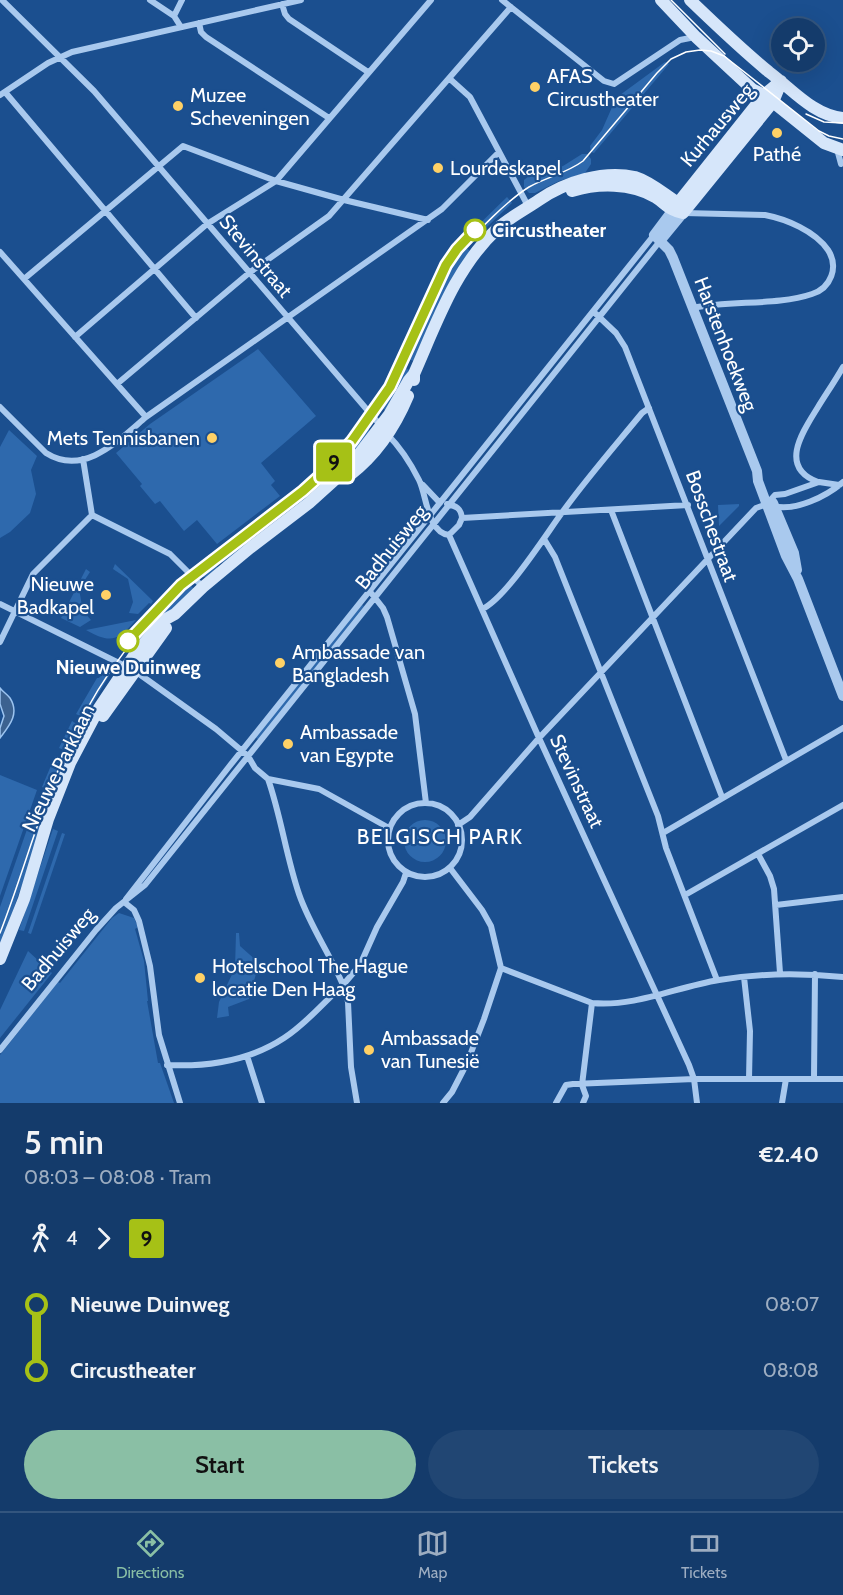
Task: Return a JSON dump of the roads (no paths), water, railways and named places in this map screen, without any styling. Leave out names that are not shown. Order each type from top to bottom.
[{"type":"main road","points":[[661,0],[696,37],[752,89],[769,98],[824,143],[840,149]]},
{"type":"main road","points":[[690,0],[749,56],[781,81],[820,111],[843,118]]},
{"type":"main road","name":"Kurhausweg","points":[[678,209],[781,81]]},
{"type":"main road","name":"Nieuwe Parklaan","points":[[0,959],[40,851],[48,819],[79,745],[110,690],[131,669],[164,620],[175,614],[203,587],[323,492],[384,430],[414,374],[443,306],[461,272],[480,247],[500,227],[528,206],[539,200],[578,189],[605,186],[624,187],[651,195],[678,209]]},
{"type":"street","name":"Stevinstraat","points":[[2,0],[94,91],[384,430],[406,458],[419,480],[440,503]]},
{"type":"street","points":[[150,0],[174,16],[181,27]]},
{"type":"street","points":[[174,16],[182,0]]},
{"type":"street","points":[[196,318],[2,93],[72,52],[199,23],[270,3],[282,4],[301,0]]},
{"type":"street","points":[[75,336],[207,225],[276,181],[431,0]]},
{"type":"street","points":[[502,0],[604,81],[614,84],[680,40],[696,37]]},
{"type":"street","points":[[282,4],[289,19],[368,72]]},
{"type":"street","points":[[117,384],[249,273],[329,216],[511,7]]},
{"type":"street","points":[[199,23],[201,32],[206,37],[330,118]]},
{"type":"street","points":[[450,79],[470,97],[528,206]]},
{"type":"street","points":[[24,279],[183,146],[276,181],[428,220]]},
{"type":"street","points":[[840,149],[841,164]]},
{"type":"street","points":[[0,407],[46,453],[62,460],[83,459],[104,452],[146,417],[428,220],[499,152]]},
{"type":"street","points":[[678,209],[765,215],[778,218],[797,226],[826,247],[832,257],[833,274],[825,287],[813,294],[693,308]]},
{"type":"street","name":"Badhuisweg","points":[[124,902],[145,885],[248,756],[440,503],[596,314],[678,209]]},
{"type":"street","name":"Harstenhoekweg","points":[[657,238],[669,250],[757,471],[758,481],[794,553],[798,579],[843,696]]},
{"type":"street","points":[[0,252],[146,417]]},
{"type":"street","name":"Badhuisweg","points":[[0,1050],[96,930],[124,902],[242,751],[449,505],[596,314]]},
{"type":"street","name":"Bosschestraat","points":[[596,314],[616,333],[626,347],[688,505],[715,582],[786,760]]},
{"type":"street","points":[[841,484],[819,482],[804,474],[798,465],[796,449],[800,436],[843,367]]},
{"type":"street","points":[[482,609],[495,602],[562,513],[642,413],[650,408]]},
{"type":"street","points":[[83,459],[92,515]]},
{"type":"street","name":"Stevinstraat","points":[[419,480],[430,516],[439,531],[449,535],[539,738],[658,996],[694,1079],[697,1103]]},
{"type":"street","points":[[771,503],[775,495],[785,494],[819,482]]},
{"type":"street","points":[[458,825],[470,817],[539,738],[756,508],[771,503],[788,507],[825,496],[841,484]]},
{"type":"street","points":[[440,503],[457,507],[461,511],[462,518],[688,505]]},
{"type":"street","points":[[611,510],[722,797]]},
{"type":"street","points":[[92,515],[170,554],[203,587]]},
{"type":"street","points":[[0,642],[25,589],[40,565],[92,515]]},
{"type":"street","name":"Badhuisweg","points":[[449,535],[459,525],[462,518]]},
{"type":"street","points":[[544,539],[555,557],[658,816],[666,848],[717,980]]},
{"type":"street","points":[[372,594],[387,617],[415,714],[426,803]]},
{"type":"street","points":[[0,604],[131,669],[186,706],[248,756],[255,768],[268,778],[319,789],[389,828]]},
{"type":"street","points":[[663,833],[843,728]]},
{"type":"street","points":[[268,778],[299,894],[315,931],[336,968],[348,1002],[348,1037],[357,1103]]},
{"type":"street","points":[[426,803],[438,805],[451,814],[458,825],[462,838],[461,849],[450,868],[439,875],[416,877],[397,866],[391,856],[387,841],[389,828],[403,810],[426,803]]},
{"type":"street","points":[[686,895],[843,805]]},
{"type":"street","points":[[758,854],[770,876],[776,905],[780,973]]},
{"type":"street","points":[[443,1103],[452,1092],[467,1063],[501,968],[491,926],[482,910],[450,868]]},
{"type":"street","points":[[167,1065],[196,1067],[247,1056],[286,1037],[343,985],[360,965],[377,927],[404,882],[406,873]]},
{"type":"street","points":[[776,905],[843,897]]},
{"type":"street","points":[[124,902],[134,910],[146,945],[159,1035],[180,1103]]},
{"type":"street","points":[[501,968],[592,1003],[626,1003],[717,980],[780,973],[843,977]]},
{"type":"street","points":[[814,1079],[815,974]]},
{"type":"street","points":[[744,977],[750,1031],[749,1079]]},
{"type":"street","points":[[583,1103],[586,1096],[582,1085],[592,1003]]},
{"type":"street","points":[[247,1056],[262,1103]]},
{"type":"street","points":[[556,1103],[566,1085],[694,1079],[843,1079]]},
{"type":"street","points":[[782,1103],[786,1079]]},
{"type":"tram line","points":[[671,0],[725,54]]},
{"type":"tram line","points":[[0,933],[56,776],[85,713],[109,673],[137,636],[169,602],[192,581],[314,485],[358,440],[377,414],[402,372],[448,270],[467,244],[493,217],[529,187],[583,161],[657,73],[671,59],[686,52],[711,51],[724,56],[819,131],[843,139]]},
{"type":"tram line","points":[[806,114],[824,122],[843,123]]},
{"type":"tram line","name":"9","points":[[128,641],[181,585],[303,491],[352,441],[390,387],[446,265],[475,230]]},
{"type":"place","name":"AFAS Circustheater","points":[[535,87]]},
{"type":"place","name":"Muzee Scheveningen","points":[[178,106]]},
{"type":"place","name":"Pathé","points":[[777,133]]},
{"type":"place","name":"Lourdeskapel","points":[[438,168]]},
{"type":"place","name":"Circustheater","points":[[475,230]]},
{"type":"place","name":"Mets Tennisbanen","points":[[212,438]]},
{"type":"place","name":"Nieuwe Badkapel","points":[[106,595]]},
{"type":"place","name":"Nieuwe Duinweg","points":[[128,641]]},
{"type":"place","name":"Ambassade van Bangladesh","points":[[280,663]]},
{"type":"place","name":"Ambassade van Egypte","points":[[288,744]]},
{"type":"place","name":"Hotelschool The Hague locatie Den Haag","points":[[200,978]]},
{"type":"place","name":"Ambassade van Tunesië","points":[[369,1050]]},
{"type":"district","name":"BELGISCH PARK","points":[[440,837]]}]
